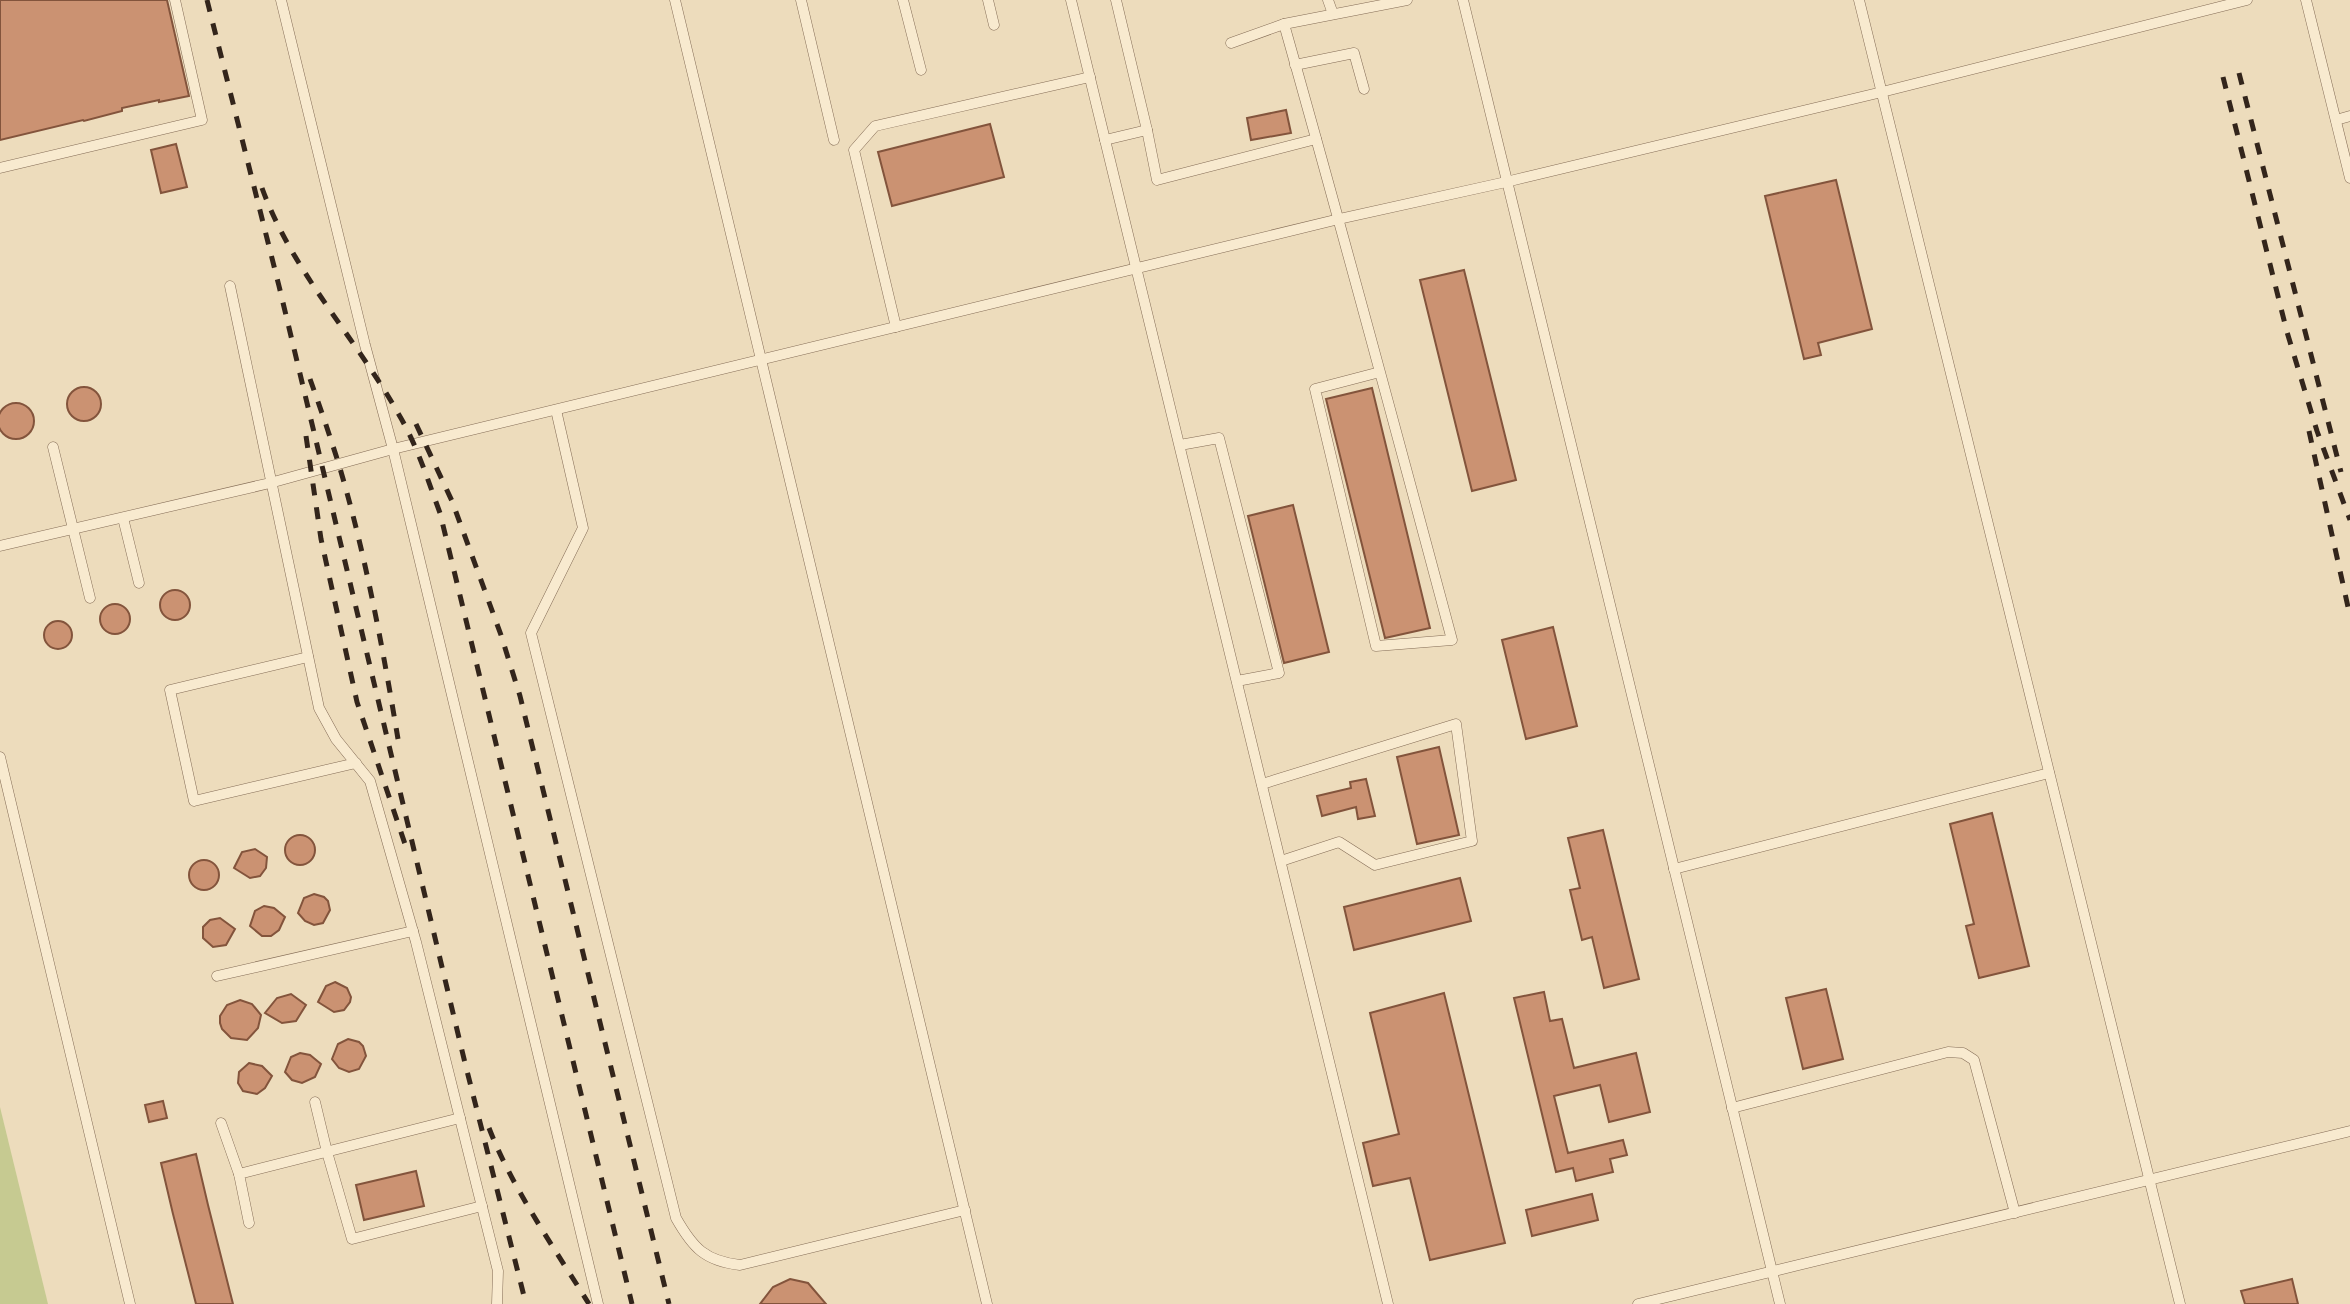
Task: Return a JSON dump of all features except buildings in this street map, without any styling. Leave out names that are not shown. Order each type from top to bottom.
[{"type":"lane","points":[[0,168],[202,120],[175,0]]},
{"type":"lane","points":[[281,0],[393,449],[598,1304]]},
{"type":"lane","points":[[675,0],[987,1304]]},
{"type":"lane","points":[[801,0],[834,140]]},
{"type":"lane","points":[[903,0],[921,70]]},
{"type":"lane","points":[[988,0],[994,25]]},
{"type":"lane","points":[[1071,0],[1388,1304]]},
{"type":"lane","points":[[1116,0],[1157,180],[1316,139]]},
{"type":"lane","points":[[1328,0],[1333,15]]},
{"type":"lane","points":[[1231,43],[1284,24],[1407,0]]},
{"type":"lane","points":[[1463,0],[1780,1304]]},
{"type":"lane","points":[[1859,0],[2180,1304]]},
{"type":"lane","points":[[0,546],[270,484],[393,449],[1339,219],[1882,92],[2246,0]]},
{"type":"lane","points":[[2306,0],[2350,178]]},
{"type":"lane","points":[[1284,24],[1339,219],[1452,640],[1376,646],[1315,389],[1380,372]]},
{"type":"lane","points":[[1295,65],[1354,53],[1364,89]]},
{"type":"lane","points":[[896,327],[853,150],[875,126],[1090,77]]},
{"type":"lane","points":[[2336,120],[2350,116]]},
{"type":"lane","points":[[1105,139],[1147,130]]},
{"type":"lane","points":[[230,286],[319,708],[336,739],[370,781],[413,931],[498,1271],[497,1304]]},
{"type":"lane","points":[[556,410],[583,528],[531,633],[676,1219],[687,1239],[700,1252],[720,1263],[740,1265],[965,1210]]},
{"type":"lane","points":[[1180,445],[1219,438],[1279,673],[1237,681]]},
{"type":"lane","points":[[53,447],[71,530],[90,598]]},
{"type":"lane","points":[[123,518],[139,583]]},
{"type":"lane","points":[[309,657],[170,690],[194,801],[356,763]]},
{"type":"lane","points":[[1262,784],[1457,724],[1472,841],[1375,865],[1339,842],[1281,861]]},
{"type":"lane","points":[[0,757],[130,1304]]},
{"type":"lane","points":[[1674,869],[2049,773]]},
{"type":"lane","points":[[217,976],[413,931]]},
{"type":"lane","points":[[1732,1108],[1948,1052],[1963,1053],[1974,1060],[2015,1213]]},
{"type":"lane","points":[[315,1102],[352,1239],[482,1206]]},
{"type":"lane","points":[[239,1174],[460,1118]]},
{"type":"lane","points":[[221,1123],[239,1174],[249,1223]]},
{"type":"lane","points":[[1638,1304],[2350,1130]]},
{"type":"green space","points":[[0,1107],[48,1304],[0,1304]]},
{"type":"railway","points":[[207,0],[526,1304]]},
{"type":"railway","points":[[2239,73],[2341,472]]},
{"type":"railway","points":[[2223,77],[2287,332],[2317,431],[2350,520]]},
{"type":"railway","points":[[262,188],[307,276],[405,425],[440,513],[632,1304]]},
{"type":"railway","points":[[310,379],[339,465],[357,532],[380,636],[398,739]]},
{"type":"railway","points":[[416,424],[452,501],[501,635],[520,696],[669,1304]]},
{"type":"railway","points":[[2309,431],[2350,616]]},
{"type":"railway","points":[[306,436],[321,539],[357,702],[406,847]]},
{"type":"railway","points":[[489,1128],[522,1196],[589,1304]]}]
